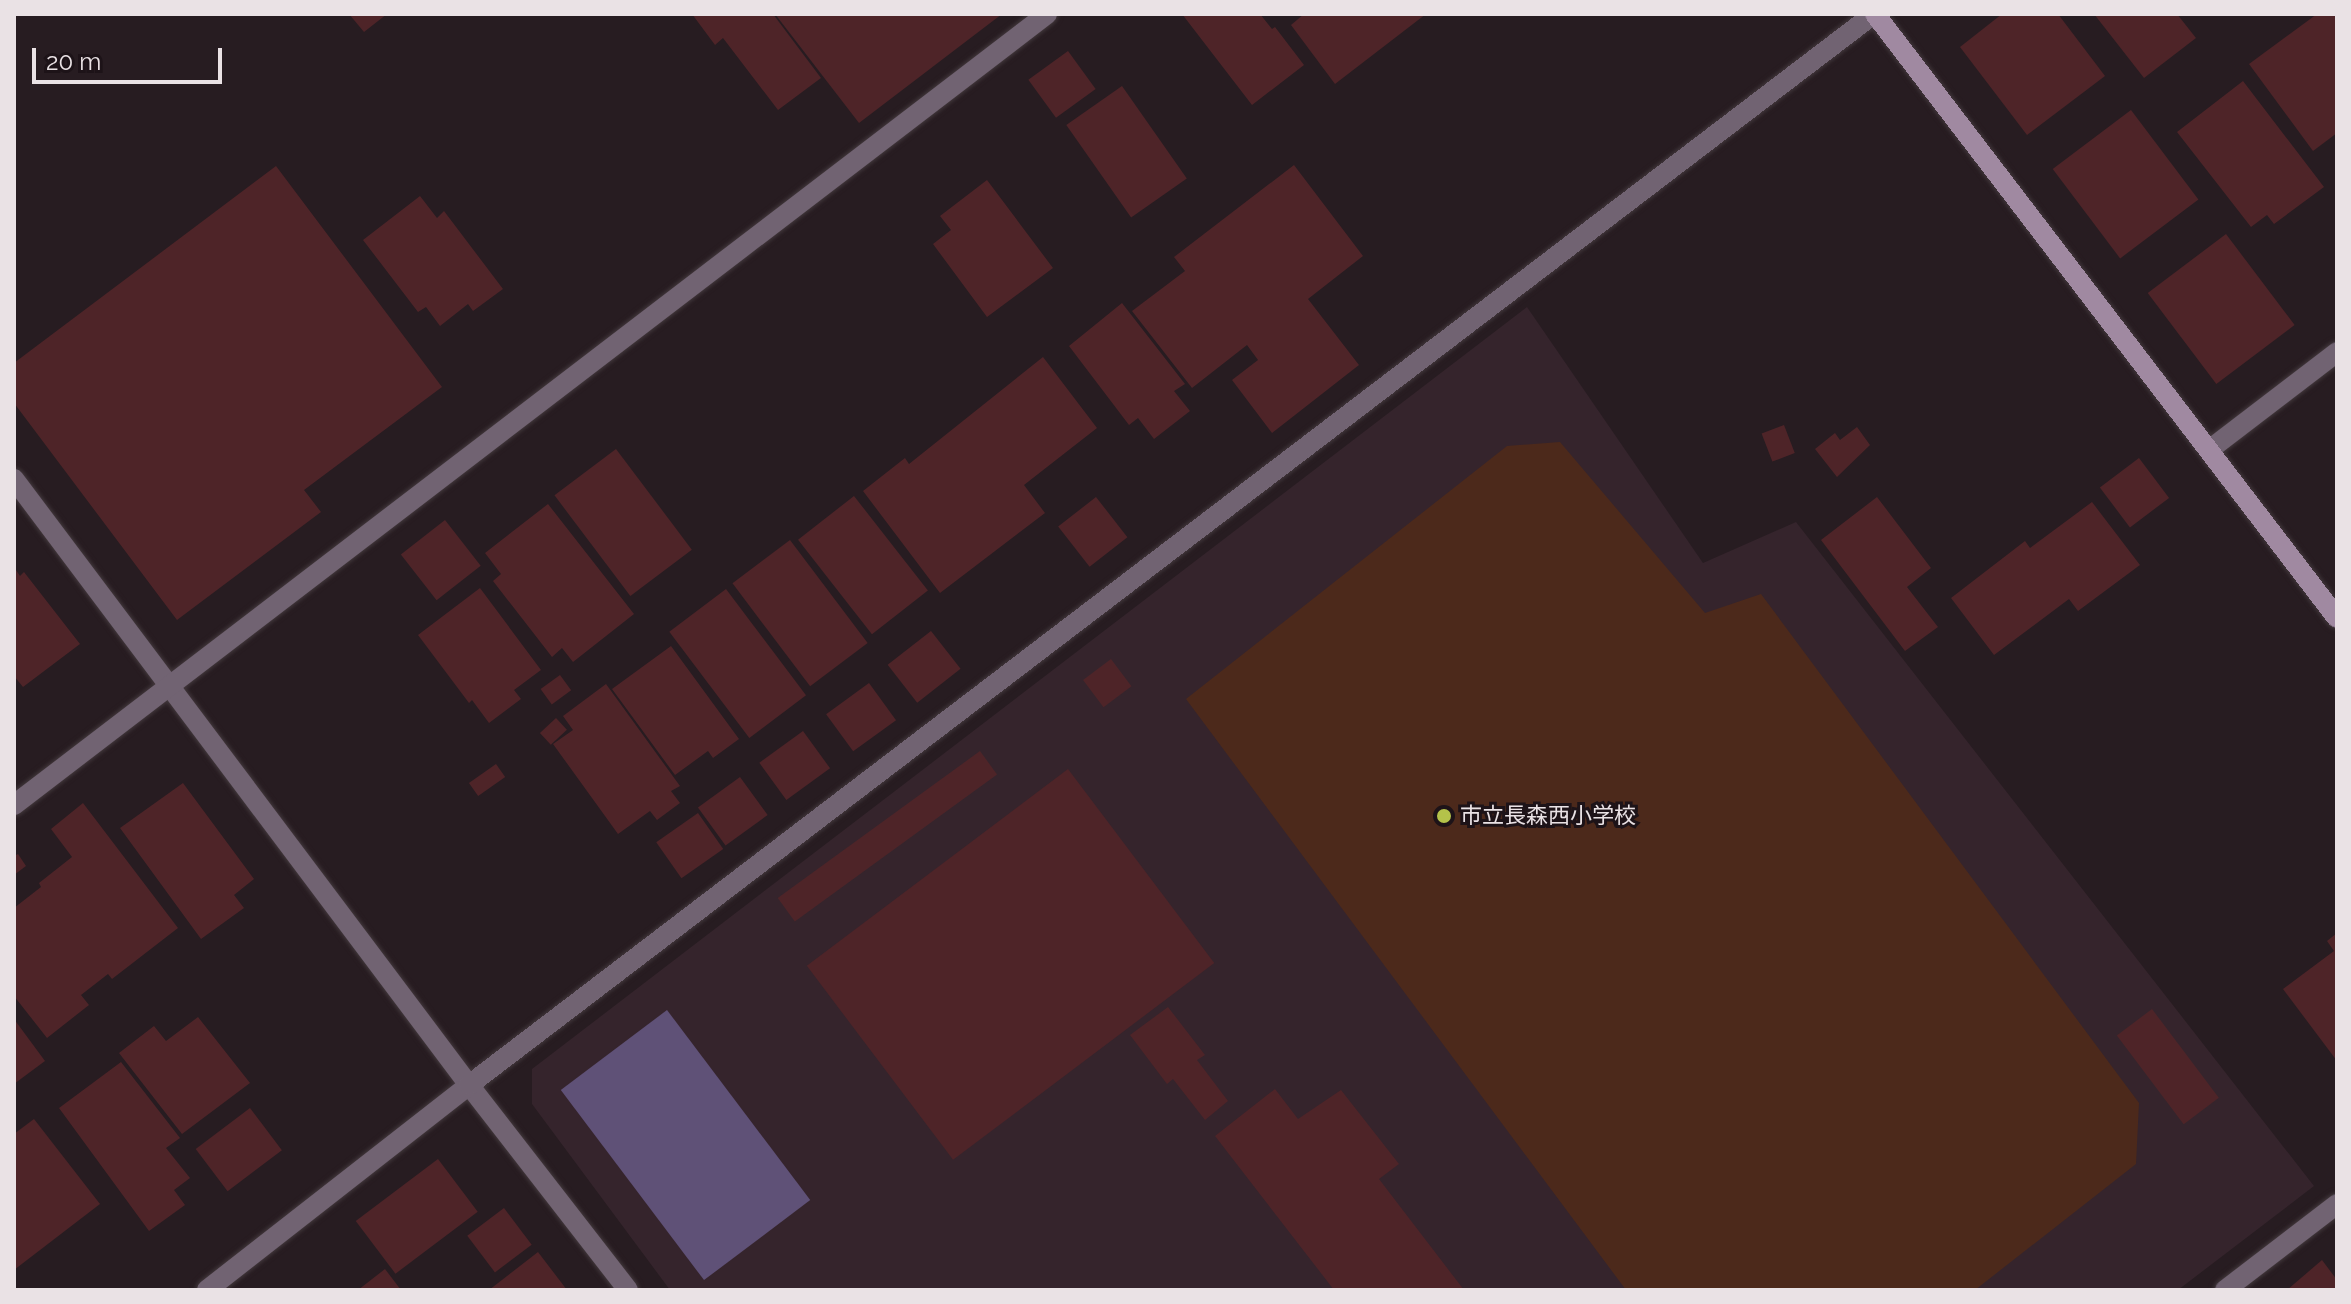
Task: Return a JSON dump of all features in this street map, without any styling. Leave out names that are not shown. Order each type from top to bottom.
[{"type":"street","points":[[14,805],[1047,14]]},
{"type":"street","points":[[207,1290],[469,1085],[1875,14],[2337,618]]},
{"type":"street","points":[[2209,450],[2337,352]]},
{"type":"street","points":[[14,479],[469,1085],[628,1290]]},
{"type":"street","points":[[2225,1290],[2337,1204]]},
{"type":"shaded area","name":"市立長森西小学校","points":[[1527,307],[1703,563],[1796,522],[2314,1186],[2178,1290],[670,1290],[532,1104],[532,1069]]},
{"type":"shaded area","points":[[1560,442],[1705,613],[1761,594],[2139,1103],[2136,1164],[1975,1290],[1626,1290],[1186,699],[1507,446]]},
{"type":"shaded area","points":[[667,1010],[810,1200],[704,1280],[561,1090]]},
{"type":"building","points":[[349,14],[387,14],[364,32]]},
{"type":"building","points":[[692,14],[773,14],[821,78],[778,110],[723,38],[715,45]]},
{"type":"building","points":[[775,14],[1002,14],[859,123]]},
{"type":"building","points":[[1182,14],[1260,14],[1272,29],[1275,27],[1304,65],[1252,105]]},
{"type":"building","points":[[1304,14],[1426,14],[1335,84],[1291,25]]},
{"type":"building","points":[[2002,14],[2058,14],[2105,76],[2027,135],[1960,47]]},
{"type":"building","points":[[2094,14],[2177,14],[2196,38],[2144,78]]},
{"type":"building","points":[[2317,14],[2337,14],[2337,133],[2313,151],[2249,64]]},
{"type":"building","points":[[1068,51],[1096,89],[1056,118],[1028,80]]},
{"type":"building","points":[[2243,81],[2324,187],[2274,224],[2267,215],[2251,227],[2177,132]]},
{"type":"building","points":[[1122,86],[1187,179],[1131,218],[1066,125]]},
{"type":"building","points":[[2131,110],[2198,199],[2120,258],[2053,169]]},
{"type":"building","points":[[1294,165],[1363,256],[1308,299],[1359,365],[1272,433],[1232,380],[1258,360],[1247,345],[1192,388],[1132,311],[1185,271],[1174,257]]},
{"type":"building","points":[[276,166],[442,387],[304,490],[321,512],[177,620],[14,403],[14,363]]},
{"type":"building","points":[[987,180],[1053,268],[987,317],[933,244],[951,230],[940,216]]},
{"type":"building","points":[[420,196],[437,218],[444,211],[503,289],[473,311],[468,304],[440,326],[426,307],[418,312],[363,240]]},
{"type":"building","points":[[2226,234],[2295,325],[2216,384],[2148,293]]},
{"type":"building","points":[[1122,303],[1185,384],[1174,391],[1190,411],[1154,439],[1138,418],[1129,425],[1069,346]]},
{"type":"building","points":[[1043,357],[1097,428],[1024,485],[1045,513],[940,593],[863,491],[905,458],[909,464]]},
{"type":"building","points":[[1784,425],[1795,453],[1772,462],[1762,434]]},
{"type":"building","points":[[1857,427],[1870,445],[1837,477],[1815,449],[1835,433],[1840,440]]},
{"type":"building","points":[[616,449],[692,550],[630,596],[555,495]]},
{"type":"building","points":[[2139,458],[2169,498],[2130,527],[2100,487]]},
{"type":"building","points":[[854,496],[928,591],[872,634],[798,540]]},
{"type":"building","points":[[1096,497],[1127,537],[1090,567],[1058,527]]},
{"type":"building","points":[[1877,497],[1931,568],[1907,587],[1938,627],[1905,651],[1821,540]]},
{"type":"building","points":[[2092,502],[2140,565],[2078,611],[2069,599],[1994,655],[1951,598],[2025,541],[2030,548]]},
{"type":"building","points":[[548,504],[634,614],[573,662],[562,648],[552,657],[493,581],[501,574],[485,553]]},
{"type":"building","points":[[445,520],[481,566],[437,600],[401,554]]},
{"type":"building","points":[[790,540],[868,643],[810,686],[732,583]]},
{"type":"building","points":[[14,567],[20,576],[24,572],[80,644],[23,687],[14,676]]},
{"type":"building","points":[[480,588],[541,670],[514,690],[521,699],[489,723],[472,700],[469,703],[418,635]]},
{"type":"building","points":[[726,589],[806,695],[749,738],[669,632]]},
{"type":"building","points":[[931,631],[961,669],[917,703],[888,665]]},
{"type":"building","points":[[671,646],[739,739],[713,758],[708,751],[675,775],[612,689]]},
{"type":"building","points":[[1111,659],[1131,686],[1104,707],[1083,680]]},
{"type":"building","points":[[560,675],[571,690],[552,704],[541,689]]},
{"type":"building","points":[[869,683],[896,720],[853,751],[826,714]]},
{"type":"building","points":[[606,684],[680,786],[671,791],[680,803],[657,820],[650,811],[618,834],[553,744],[573,730],[563,716]]},
{"type":"building","points":[[556,718],[567,730],[551,745],[540,733]]},
{"type":"building","points":[[803,731],[830,768],[786,800],[759,763]]},
{"type":"building","points":[[980,751],[997,774],[795,921],[778,898]]},
{"type":"building","points":[[496,764],[505,777],[478,796],[469,783]]},
{"type":"building","points":[[1068,769],[1214,963],[953,1160],[807,966]]},
{"type":"building","points":[[740,777],[768,815],[726,846],[698,808]]},
{"type":"building","points":[[183,783],[254,879],[234,895],[244,908],[201,939],[120,828]]},
{"type":"building","points":[[83,803],[178,928],[112,979],[108,974],[81,995],[89,1005],[47,1038],[14,996],[14,908],[72,857],[51,829]]},
{"type":"building","points":[[698,813],[723,849],[681,878],[656,842]]},
{"type":"building","points":[[18,854],[26,866],[14,875],[14,856]]},
{"type":"building","points":[[2337,933],[2337,1061],[2283,989],[2334,951],[2327,941]]},
{"type":"building","points":[[1168,1007],[1205,1055],[1197,1060],[1228,1101],[1205,1120],[1173,1079],[1167,1084],[1130,1035]]},
{"type":"building","points":[[2152,1009],[2219,1098],[2184,1124],[2117,1035]]},
{"type":"building","points":[[198,1017],[250,1083],[182,1134],[119,1053],[154,1026],[166,1041]]},
{"type":"building","points":[[14,1019],[45,1061],[14,1084]]},
{"type":"building","points":[[121,1062],[180,1138],[166,1148],[190,1178],[174,1190],[185,1205],[149,1231],[59,1108]]},
{"type":"building","points":[[1275,1089],[1298,1119],[1341,1090],[1399,1164],[1379,1179],[1464,1290],[1334,1290],[1215,1136]]},
{"type":"building","points":[[250,1108],[282,1150],[228,1191],[196,1149]]},
{"type":"building","points":[[34,1119],[100,1204],[14,1270],[14,1134]]},
{"type":"building","points":[[438,1159],[478,1212],[395,1274],[356,1221]]},
{"type":"building","points":[[504,1208],[532,1245],[495,1272],[467,1236]]},
{"type":"building","points":[[538,1252],[567,1290],[489,1290]]},
{"type":"building","points":[[2322,1260],[2337,1280],[2337,1290],[2287,1290]]},
{"type":"building","points":[[385,1269],[401,1290],[358,1290]]},
{"type":"place","name":"市立長森西小学校","points":[[1444,816]]}]
